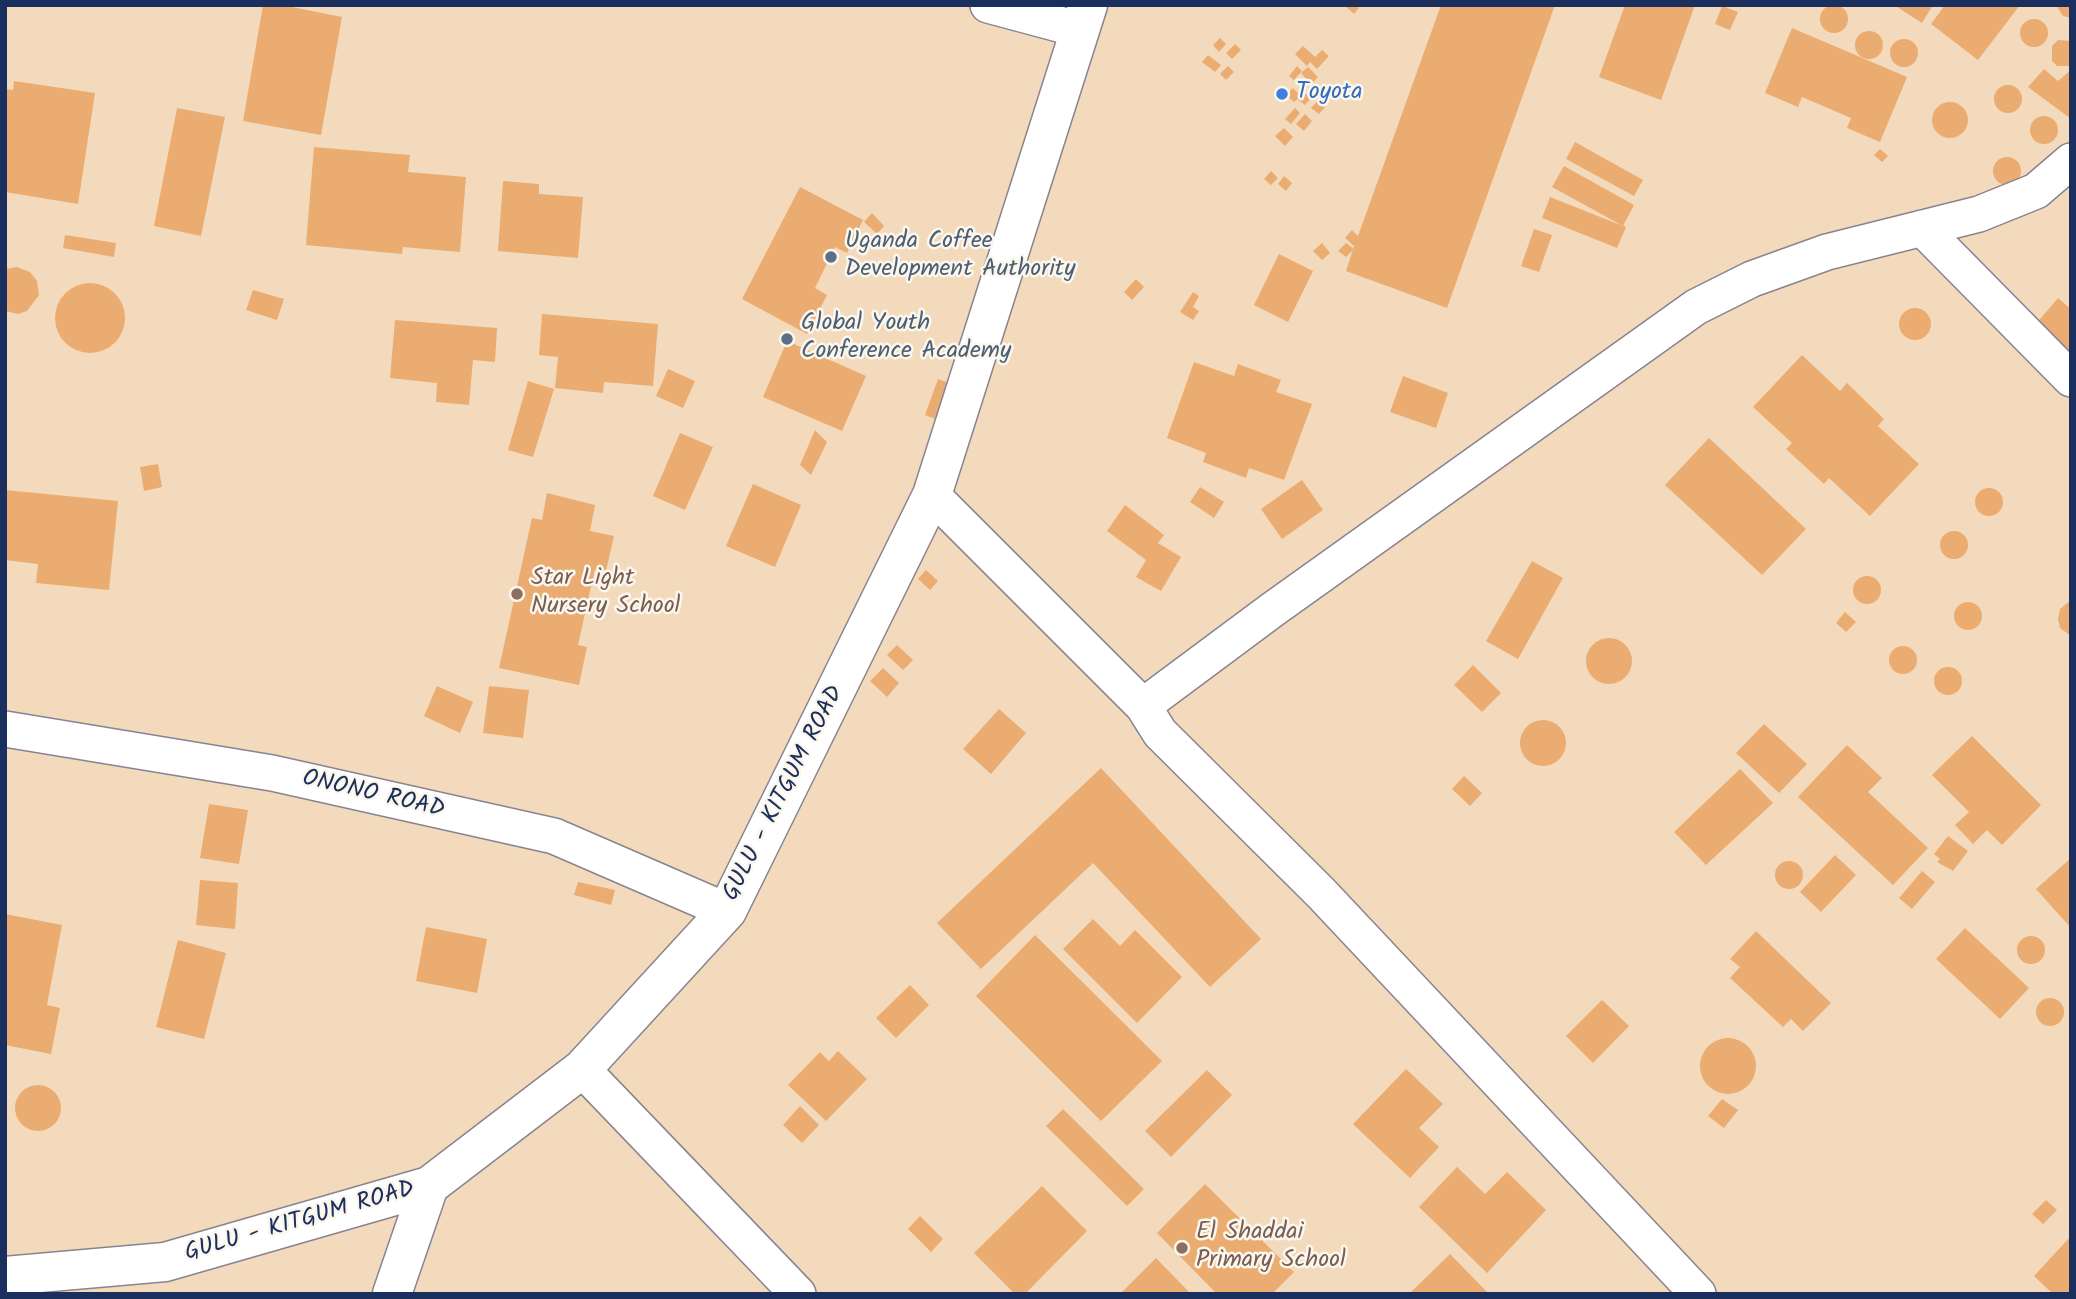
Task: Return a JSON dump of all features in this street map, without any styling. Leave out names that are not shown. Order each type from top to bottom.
[{"type":"main road","name":"GULU - KITGUM ROAD","points":[[5,1276],[165,1262],[429,1186],[582,1069],[727,911],[932,495],[1084,18]]},
{"type":"main road","points":[[392,1294],[429,1186]]},
{"type":"street","points":[[988,5],[1084,18]]},
{"type":"street","points":[[1143,706],[1272,610],[1696,307],[1752,279],[1827,252],[1979,214],[2036,191],[2071,161]]},
{"type":"street","points":[[1922,228],[2071,379]]},
{"type":"street","points":[[932,495],[1143,706],[1160,733],[1321,892],[1698,1294]]},
{"type":"street","name":"ONONO ROAD","points":[[5,729],[272,774],[554,836],[727,911]]},
{"type":"street","points":[[582,1069],[798,1294]]},
{"type":"building","points":[[263,5],[282,5],[342,17],[321,135],[243,121]]},
{"type":"building","points":[[1344,5],[1356,5],[1359,8],[1354,14]]},
{"type":"building","points":[[1441,5],[1555,5],[1447,308],[1346,271],[1354,246],[1345,238],[1352,230],[1358,236]]},
{"type":"building","points":[[1625,5],[1695,5],[1661,100],[1599,77]]},
{"type":"building","points":[[1834,5],[1844,9],[1848,19],[1844,29],[1834,33],[1824,29],[1820,19],[1824,9]]},
{"type":"building","points":[[1894,5],[1933,5],[1922,23]]},
{"type":"building","points":[[1945,5],[2020,5],[1978,60],[1931,24]]},
{"type":"building","points":[[2056,5],[2071,5],[2071,18],[2063,16]]},
{"type":"building","points":[[1722,6],[1738,12],[1730,30],[1715,24]]},
{"type":"building","points":[[2034,19],[2044,23],[2048,33],[2044,43],[2034,47],[2024,43],[2020,33],[2024,23]]},
{"type":"building","points":[[1792,28],[1907,77],[1880,142],[1847,128],[1851,118],[1802,97],[1798,107],[1765,93]]},
{"type":"building","points":[[1869,31],[1879,35],[1883,45],[1879,55],[1869,59],[1859,55],[1855,45],[1859,35]]},
{"type":"building","points":[[1220,38],[1226,44],[1219,52],[1213,45]]},
{"type":"building","points":[[1904,39],[1914,43],[1918,53],[1914,63],[1904,67],[1894,63],[1890,53],[1894,43]]},
{"type":"building","points":[[2058,40],[2071,41],[2070,66],[2057,66],[2052,61],[2052,46]]},
{"type":"building","points":[[1235,44],[1241,50],[1232,59],[1226,53]]},
{"type":"building","points":[[1303,46],[1315,57],[1322,50],[1329,56],[1317,69],[1310,62],[1307,66],[1295,54]]},
{"type":"building","points":[[1208,55],[1221,65],[1215,72],[1202,62]]},
{"type":"building","points":[[1228,66],[1234,72],[1226,80],[1220,74]]},
{"type":"building","points":[[1297,66],[1302,71],[1294,80],[1289,76]]},
{"type":"building","points":[[1308,67],[1318,77],[1311,84],[1301,73]]},
{"type":"building","points":[[2044,69],[2058,81],[2071,70],[2071,119],[2028,87]]},
{"type":"building","points":[[14,81],[95,93],[78,204],[5,192],[5,89],[13,90]]},
{"type":"building","points":[[2008,85],[2018,89],[2022,99],[2018,109],[2008,113],[1998,109],[1994,99],[1998,89]]},
{"type":"building","points":[[1293,88],[1300,95],[1303,92],[1311,98],[1305,105],[1297,99],[1294,102],[1286,95]]},
{"type":"building","points":[[1319,99],[1326,106],[1319,114],[1311,108]]},
{"type":"building","points":[[1950,102],[1963,107],[1968,120],[1963,133],[1950,138],[1937,133],[1932,120],[1937,107]]},
{"type":"building","points":[[177,108],[225,117],[201,236],[154,226]]},
{"type":"building","points":[[1295,108],[1300,113],[1291,124],[1285,119]]},
{"type":"building","points":[[1305,114],[1312,121],[1304,131],[1296,124]]},
{"type":"building","points":[[2044,116],[2054,120],[2058,130],[2054,140],[2044,144],[2034,140],[2030,130],[2034,120]]},
{"type":"building","points":[[1284,128],[1293,137],[1285,146],[1275,136]]},
{"type":"building","points":[[1575,142],[1643,180],[1634,196],[1566,159]]},
{"type":"building","points":[[314,147],[410,155],[408,172],[466,177],[460,252],[403,247],[402,254],[306,245]]},
{"type":"building","points":[[1880,149],[1888,156],[1882,162],[1874,155]]},
{"type":"building","points":[[2007,157],[2017,161],[2021,171],[2017,181],[2007,185],[1997,181],[1993,171],[1997,161]]},
{"type":"building","points":[[1564,166],[1634,205],[1623,226],[1552,187]]},
{"type":"building","points":[[1271,171],[1278,178],[1271,185],[1264,179]]},
{"type":"building","points":[[1284,176],[1292,183],[1286,191],[1278,184]]},
{"type":"building","points":[[503,181],[539,184],[539,194],[583,197],[578,258],[498,251]]},
{"type":"building","points":[[800,187],[863,220],[847,253],[835,247],[815,288],[827,295],[807,334],[742,299]]},
{"type":"building","points":[[1550,197],[1626,227],[1617,248],[1542,218]]},
{"type":"building","points":[[872,213],[884,226],[877,234],[864,222]]},
{"type":"building","points":[[1534,229],[1552,235],[1539,272],[1521,266]]},
{"type":"building","points":[[65,235],[116,243],[114,257],[63,248]]},
{"type":"building","points":[[1322,243],[1330,253],[1322,260],[1313,251]]},
{"type":"building","points":[[1346,243],[1354,249],[1346,257],[1338,251]]},
{"type":"building","points":[[1279,254],[1313,271],[1288,322],[1254,305]]},
{"type":"building","points":[[17,267],[30,272],[37,281],[39,295],[27,311],[18,314],[5,311],[5,269]]},
{"type":"building","points":[[1136,279],[1144,287],[1132,300],[1124,292]]},
{"type":"building","points":[[90,283],[115,293],[125,318],[115,343],[90,353],[65,343],[55,318],[65,293]]},
{"type":"building","points":[[253,290],[284,299],[277,320],[246,310]]},
{"type":"building","points":[[1193,292],[1199,296],[1193,307],[1199,311],[1193,320],[1180,312]]},
{"type":"building","points":[[2058,298],[2071,309],[2071,355],[2035,325]]},
{"type":"building","points":[[1915,308],[1927,312],[1931,324],[1927,336],[1915,340],[1903,336],[1899,324],[1903,312]]},
{"type":"building","points":[[542,314],[658,324],[653,386],[604,382],[603,393],[555,388],[558,357],[539,355]]},
{"type":"building","points":[[395,320],[497,328],[495,362],[473,360],[469,405],[436,402],[437,383],[390,378]]},
{"type":"building","points":[[787,341],[866,376],[842,431],[763,397]]},
{"type":"building","points":[[1802,355],[1840,391],[1847,383],[1884,419],[1878,426],[1919,464],[1870,516],[1829,478],[1824,484],[1786,449],[1792,443],[1753,407]]},
{"type":"building","points":[[1194,362],[1234,376],[1238,364],[1281,380],[1276,392],[1312,404],[1284,480],[1249,468],[1246,478],[1203,462],[1206,453],[1167,438]]},
{"type":"building","points":[[668,369],[695,381],[683,408],[656,396]]},
{"type":"building","points":[[1403,376],[1448,393],[1436,428],[1390,412]]},
{"type":"building","points":[[938,379],[957,386],[943,422],[925,415]]},
{"type":"building","points":[[528,381],[554,389],[533,457],[508,450]]},
{"type":"building","points":[[815,430],[827,442],[811,475],[800,465]]},
{"type":"building","points":[[680,433],[713,447],[685,510],[653,496]]},
{"type":"building","points":[[1709,438],[1806,529],[1762,575],[1665,485]]},
{"type":"building","points":[[158,464],[162,487],[144,491],[140,467]]},
{"type":"building","points":[[1302,480],[1323,510],[1282,539],[1261,509]]},
{"type":"building","points":[[753,484],[801,505],[775,567],[726,546]]},
{"type":"building","points":[[1200,487],[1224,502],[1214,518],[1190,502]]},
{"type":"building","points":[[1989,488],[1999,492],[2003,502],[1999,512],[1989,516],[1979,512],[1975,502],[1979,492]]},
{"type":"building","points":[[5,490],[118,501],[109,590],[36,583],[38,564],[5,560]]},
{"type":"building","points":[[547,493],[595,505],[590,531],[614,536],[606,571],[595,569],[578,645],[587,647],[579,685],[499,668],[532,518],[542,520]]},
{"type":"building","points":[[1125,505],[1164,535],[1158,543],[1181,557],[1161,591],[1136,577],[1146,560],[1107,531]]},
{"type":"building","points":[[1954,531],[1964,535],[1968,545],[1964,555],[1954,559],[1944,555],[1940,545],[1944,535]]},
{"type":"building","points":[[1532,561],[1563,578],[1518,659],[1486,641]]},
{"type":"building","points":[[926,570],[938,581],[930,590],[918,579]]},
{"type":"building","points":[[1867,576],[1877,580],[1881,590],[1877,600],[1867,604],[1857,600],[1853,590],[1857,580]]},
{"type":"building","points":[[2071,600],[2071,636],[2060,628],[2058,619],[2060,609]]},
{"type":"building","points":[[1968,602],[1978,606],[1982,616],[1978,626],[1968,630],[1958,626],[1954,616],[1958,606]]},
{"type":"building","points":[[1845,612],[1856,622],[1846,632],[1836,623]]},
{"type":"building","points":[[1609,638],[1625,645],[1632,661],[1625,677],[1609,684],[1593,677],[1586,661],[1593,645]]},
{"type":"building","points":[[897,645],[913,660],[903,670],[887,655]]},
{"type":"building","points":[[1903,646],[1913,650],[1917,660],[1913,670],[1903,674],[1893,670],[1889,660],[1893,650]]},
{"type":"building","points":[[1473,665],[1501,693],[1482,712],[1454,685]]},
{"type":"building","points":[[1948,667],[1958,671],[1962,681],[1958,691],[1948,695],[1938,691],[1934,681],[1938,671]]},
{"type":"building","points":[[883,668],[899,683],[887,697],[870,681]]},
{"type":"building","points":[[437,686],[473,702],[460,733],[424,716]]},
{"type":"building","points":[[489,686],[529,690],[523,738],[483,733]]},
{"type":"building","points":[[999,709],[1026,733],[991,774],[963,749]]},
{"type":"building","points":[[1543,720],[1559,727],[1566,743],[1559,759],[1543,766],[1527,759],[1520,743],[1527,727]]},
{"type":"building","points":[[1764,724],[1807,764],[1779,793],[1736,753]]},
{"type":"building","points":[[1972,736],[2041,805],[2002,845],[1987,830],[1973,844],[1955,825],[1969,812],[1932,775]]},
{"type":"building","points":[[1847,745],[1882,778],[1868,792],[1928,848],[1893,885],[1798,797]]},
{"type":"building","points":[[1101,768],[1261,939],[1210,987],[1093,863],[981,969],[937,923]]},
{"type":"building","points":[[1740,769],[1773,803],[1706,865],[1674,832]]},
{"type":"building","points":[[1464,776],[1482,793],[1470,806],[1452,789]]},
{"type":"building","points":[[209,804],[248,810],[239,864],[200,858]]},
{"type":"building","points":[[1948,836],[1968,851],[1953,871],[1937,862],[1940,859],[1934,854]]},
{"type":"building","points":[[1835,855],[1856,875],[1821,912],[1800,892]]},
{"type":"building","points":[[2071,858],[2071,928],[2036,889]]},
{"type":"building","points":[[1789,861],[1799,865],[1803,875],[1799,885],[1789,889],[1779,885],[1775,875],[1779,865]]},
{"type":"building","points":[[1922,871],[1935,882],[1912,909],[1899,898]]},
{"type":"building","points":[[200,880],[238,883],[235,929],[196,925]]},
{"type":"building","points":[[578,882],[615,890],[611,905],[574,895]]},
{"type":"building","points":[[5,914],[62,925],[47,1005],[60,1008],[51,1054],[5,1045]]},
{"type":"building","points":[[1093,919],[1120,946],[1135,930],[1182,977],[1137,1023],[1063,949]]},
{"type":"building","points":[[426,927],[487,939],[477,993],[416,981]]},
{"type":"building","points":[[1965,928],[2029,988],[2000,1019],[1936,959]]},
{"type":"building","points":[[1756,931],[1831,1003],[1803,1031],[1791,1019],[1783,1027],[1730,978],[1740,967],[1730,959]]},
{"type":"building","points":[[1035,935],[1162,1061],[1101,1121],[976,996]]},
{"type":"building","points":[[2031,936],[2041,940],[2045,950],[2041,960],[2031,964],[2021,960],[2017,950],[2021,940]]},
{"type":"building","points":[[178,940],[226,953],[204,1039],[156,1027]]},
{"type":"building","points":[[910,985],[929,1005],[896,1038],[876,1018]]},
{"type":"building","points":[[2050,998],[2060,1002],[2064,1012],[2060,1022],[2050,1026],[2040,1022],[2036,1012],[2040,1002]]},
{"type":"building","points":[[1602,1000],[1629,1026],[1593,1063],[1566,1036]]},
{"type":"building","points":[[1728,1038],[1739,1040],[1748,1046],[1754,1055],[1754,1077],[1748,1086],[1739,1092],[1728,1094],[1717,1092],[1708,1086],[1702,1077],[1700,1066],[1702,1055],[1708,1046],[1717,1040]]},
{"type":"building","points":[[838,1051],[867,1079],[826,1121],[788,1085],[820,1052],[829,1061]]},
{"type":"building","points":[[1406,1069],[1443,1104],[1419,1128],[1439,1147],[1410,1178],[1353,1124]]},
{"type":"building","points":[[1207,1070],[1232,1095],[1171,1157],[1145,1131]]},
{"type":"building","points":[[38,1085],[54,1092],[61,1108],[54,1124],[38,1131],[22,1124],[15,1108],[22,1092]]},
{"type":"building","points":[[1722,1099],[1738,1110],[1724,1128],[1708,1116]]},
{"type":"building","points":[[800,1106],[819,1125],[802,1143],[783,1125]]},
{"type":"building","points":[[1063,1109],[1144,1189],[1127,1206],[1046,1126]]},
{"type":"building","points":[[1457,1167],[1485,1194],[1507,1172],[1546,1210],[1487,1273],[1419,1207]]},
{"type":"building","points":[[1205,1184],[1294,1272],[1272,1294],[1217,1294],[1157,1233]]},
{"type":"building","points":[[1042,1186],[1087,1231],[1025,1294],[1015,1294],[974,1253]]},
{"type":"building","points":[[2046,1200],[2057,1210],[2043,1224],[2032,1214]]},
{"type":"building","points":[[920,1216],[943,1239],[931,1252],[908,1229]]},
{"type":"building","points":[[2071,1236],[2071,1290],[2067,1294],[2053,1294],[2034,1276]]},
{"type":"building","points":[[1450,1254],[1489,1294],[1409,1294]]},
{"type":"building","points":[[1156,1258],[1191,1294],[1120,1294]]},
{"type":"place","name":"Toyota","points":[[1282,94]]},
{"type":"place","name":"Uganda Coffee Development Authority","points":[[831,257]]},
{"type":"place","name":"Global Youth Conference Academy","points":[[787,339]]},
{"type":"place","name":"Star Light Nursery School","points":[[517,594]]},
{"type":"place","name":"El Shaddai Primary School","points":[[1182,1248]]}]
